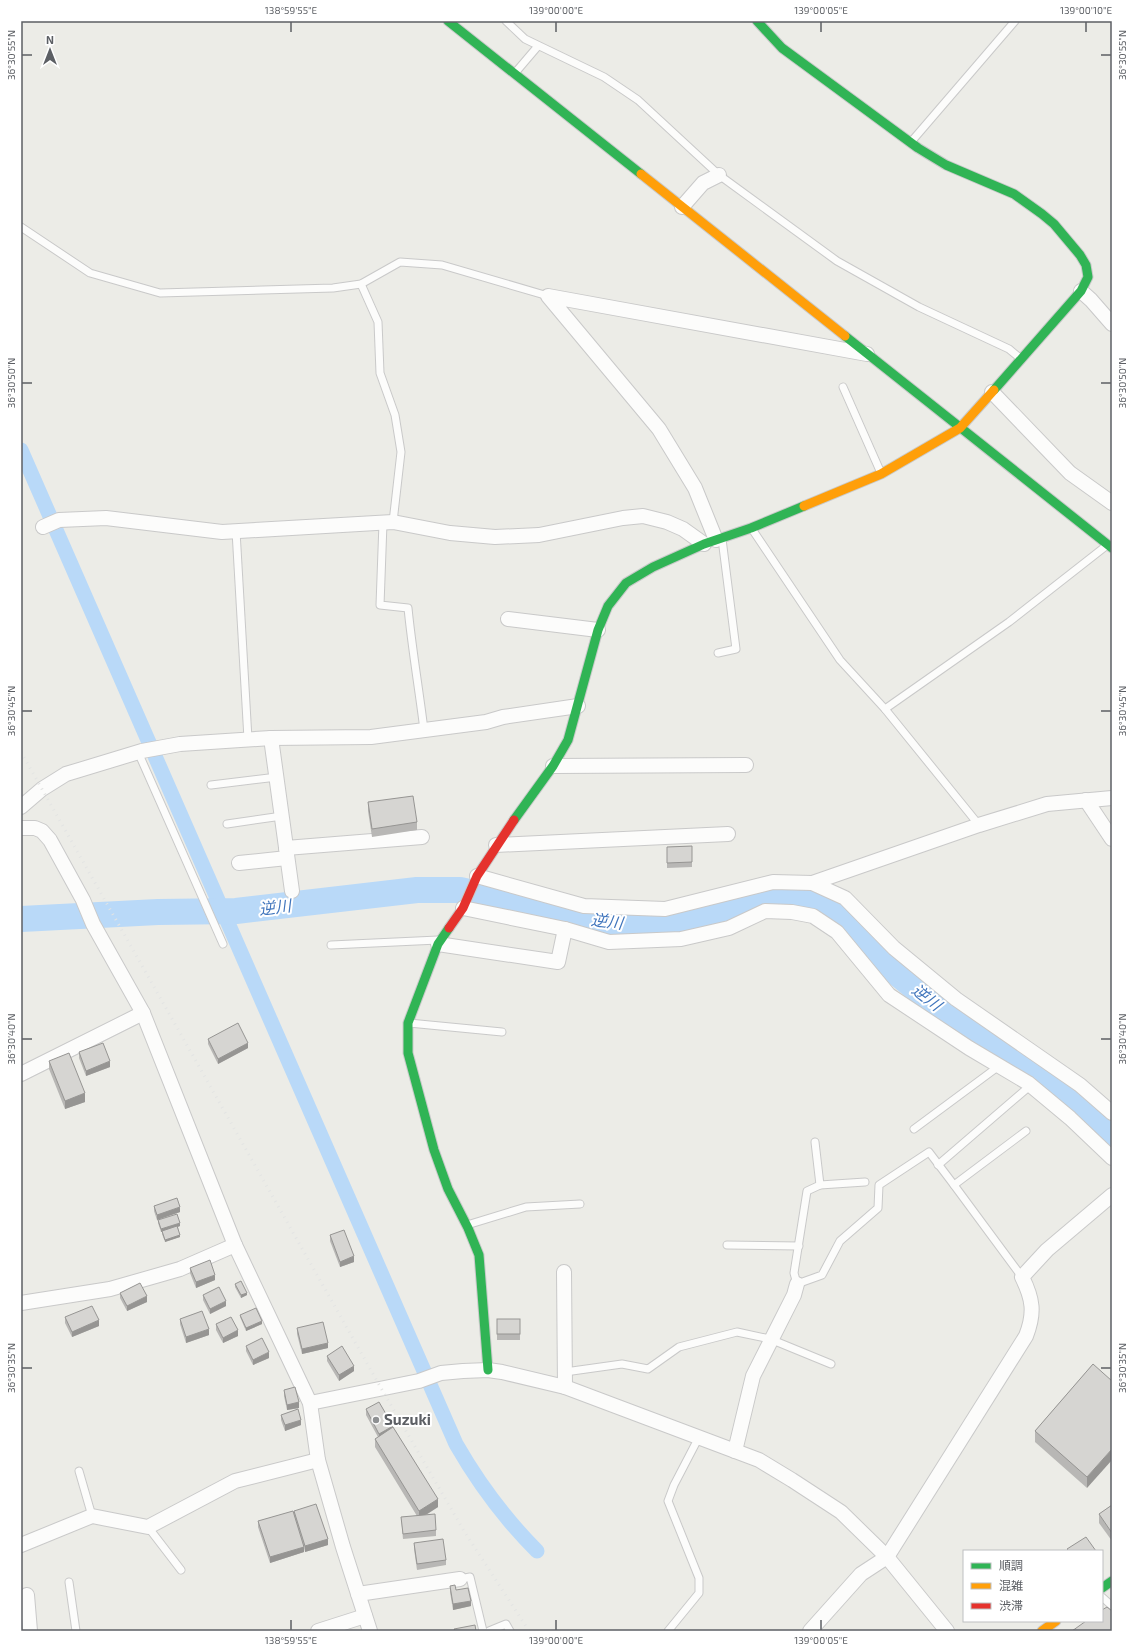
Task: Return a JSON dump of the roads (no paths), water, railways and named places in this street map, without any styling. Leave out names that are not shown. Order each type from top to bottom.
[{"type":"street","points":[[448,21],[1110,546]]},
{"type":"street","points":[[488,1370],[479,1256],[467,1225],[448,1189],[434,1150],[408,1053],[408,1023],[439,942],[463,905],[475,880],[496,845],[553,766],[568,740],[598,630],[608,606],[626,583],[653,567],[881,474],[960,428],[1081,291],[1088,277],[1086,265],[1080,255],[1054,224],[1028,202],[1014,194],[946,165],[910,143],[782,48],[757,21]]},
{"type":"street","points":[[682,207],[703,183],[719,175]]},
{"type":"street","points":[[1081,291],[1112,324]]},
{"type":"street","points":[[548,296],[870,355]]},
{"type":"street","points":[[548,296],[659,429],[695,488],[714,541]]},
{"type":"street","points":[[992,392],[1070,473],[1112,503]]},
{"type":"street","points":[[50,524],[106,518],[222,532],[388,522],[450,533],[495,537],[539,535],[623,518],[643,516],[667,522],[714,541]]},
{"type":"street","points":[[508,619],[598,630]]},
{"type":"street","points":[[21,807],[42,789],[66,774],[140,752],[180,744],[271,738],[371,737],[486,722],[578,706]]},
{"type":"street","points":[[271,738],[292,891]]},
{"type":"street","points":[[553,766],[746,765]]},
{"type":"street","points":[[475,880],[584,906],[665,909],[773,882],[812,883],[979,825],[1047,804],[1112,798]]},
{"type":"street","points":[[1086,800],[1112,839]]},
{"type":"street","points":[[21,828],[35,828],[42,831],[50,840],[83,900],[93,924],[143,1013],[235,1245],[302,1383],[310,1403],[318,1460],[370,1631]]},
{"type":"street","points":[[496,845],[728,834]]},
{"type":"street","points":[[239,863],[287,853],[422,836]]},
{"type":"street","points":[[812,883],[845,898],[894,948],[956,999],[1080,1085],[1112,1113]]},
{"type":"street","points":[[463,905],[565,929],[610,942],[681,939],[729,928],[765,911],[792,912],[813,916],[837,932],[890,995],[969,1048],[1031,1085],[1070,1118],[1112,1158]]},
{"type":"street","points":[[439,942],[558,962],[565,929]]},
{"type":"street","points":[[21,1074],[143,1013]]},
{"type":"street","points":[[810,1631],[861,1574],[887,1557],[1026,1336],[1033,1314],[1028,1288],[1022,1278],[1047,1250],[1112,1195]]},
{"type":"street","points":[[21,1303],[110,1289],[180,1269],[235,1245]]},
{"type":"street","points":[[564,1272],[565,1387]]},
{"type":"street","points":[[735,1451],[752,1376],[794,1295],[797,1284]]},
{"type":"street","points":[[310,1403],[419,1381],[441,1373],[488,1370],[565,1387],[759,1460],[841,1512],[887,1557],[947,1631]]},
{"type":"street","points":[[21,1545],[92,1516],[148,1527],[235,1481],[318,1460]]},
{"type":"street","points":[[358,1594],[460,1579]]},
{"type":"street","points":[[1103,1587],[1112,1581]]},
{"type":"street","points":[[27,1595],[30,1631]]},
{"type":"street","points":[[318,1631],[365,1616]]},
{"type":"street","points":[[1042,1631],[1055,1622]]},
{"type":"lane","points":[[506,21],[525,39],[604,77],[638,100],[719,175],[837,261],[919,307],[1009,349],[1021,359]]},
{"type":"lane","points":[[910,143],[1015,21]]},
{"type":"lane","points":[[514,74],[538,46]]},
{"type":"lane","points":[[21,227],[90,274],[160,293],[333,288],[361,284],[400,262],[442,265],[548,296]]},
{"type":"lane","points":[[361,284],[378,322],[380,373],[395,414],[401,452],[388,522],[380,605],[408,608],[413,663],[417,678],[424,730]]},
{"type":"lane","points":[[843,387],[881,474]]},
{"type":"lane","points":[[751,528],[840,660],[884,709],[979,825]]},
{"type":"lane","points":[[236,531],[248,739]]},
{"type":"lane","points":[[714,541],[736,649],[718,653]]},
{"type":"lane","points":[[884,709],[1009,622],[1110,546]]},
{"type":"lane","points":[[140,752],[196,886],[223,944]]},
{"type":"lane","points":[[211,785],[277,777]]},
{"type":"lane","points":[[227,824],[282,816]]},
{"type":"lane","points":[[331,945],[439,942]]},
{"type":"lane","points":[[408,1023],[502,1032]]},
{"type":"lane","points":[[914,1129],[999,1066]]},
{"type":"lane","points":[[938,1164],[1031,1085]]},
{"type":"lane","points":[[954,1185],[1026,1131]]},
{"type":"lane","points":[[815,1142],[820,1185]]},
{"type":"lane","points":[[865,1182],[820,1185],[807,1191],[794,1273],[797,1284],[822,1275],[840,1241],[878,1208],[879,1185],[929,1152],[1022,1278]]},
{"type":"lane","points":[[467,1225],[526,1207],[580,1204]]},
{"type":"lane","points":[[727,1245],[799,1246]]},
{"type":"lane","points":[[565,1372],[622,1364],[648,1369],[678,1347],[737,1332],[770,1339],[831,1364]]},
{"type":"lane","points":[[668,1631],[699,1593],[699,1578],[668,1502],[674,1485],[699,1437]]},
{"type":"lane","points":[[79,1471],[92,1516]]},
{"type":"lane","points":[[148,1527],[181,1570]]},
{"type":"lane","points":[[460,1579],[470,1577],[483,1631]]},
{"type":"lane","points":[[69,1582],[76,1631]]},
{"type":"lane","points":[[1103,1598],[1112,1606]]},
{"type":"lane","points":[[489,1631],[506,1624],[510,1631]]},
{"type":"waterway","points":[[21,450],[456,1444],[493,1500],[525,1539],[537,1551]]},
{"type":"waterway","name":"逆川","points":[[21,919],[158,912],[236,911],[417,890],[460,890],[609,924],[677,923],[770,900],[802,898],[822,905],[843,916],[887,965],[940,1008],[1082,1107],[1112,1134]]},
{"type":"railway","points":[[21,752],[381,1388],[464,1531],[529,1631]]},
{"type":"place","name":"Suzuki","points":[[376,1420]]}]
